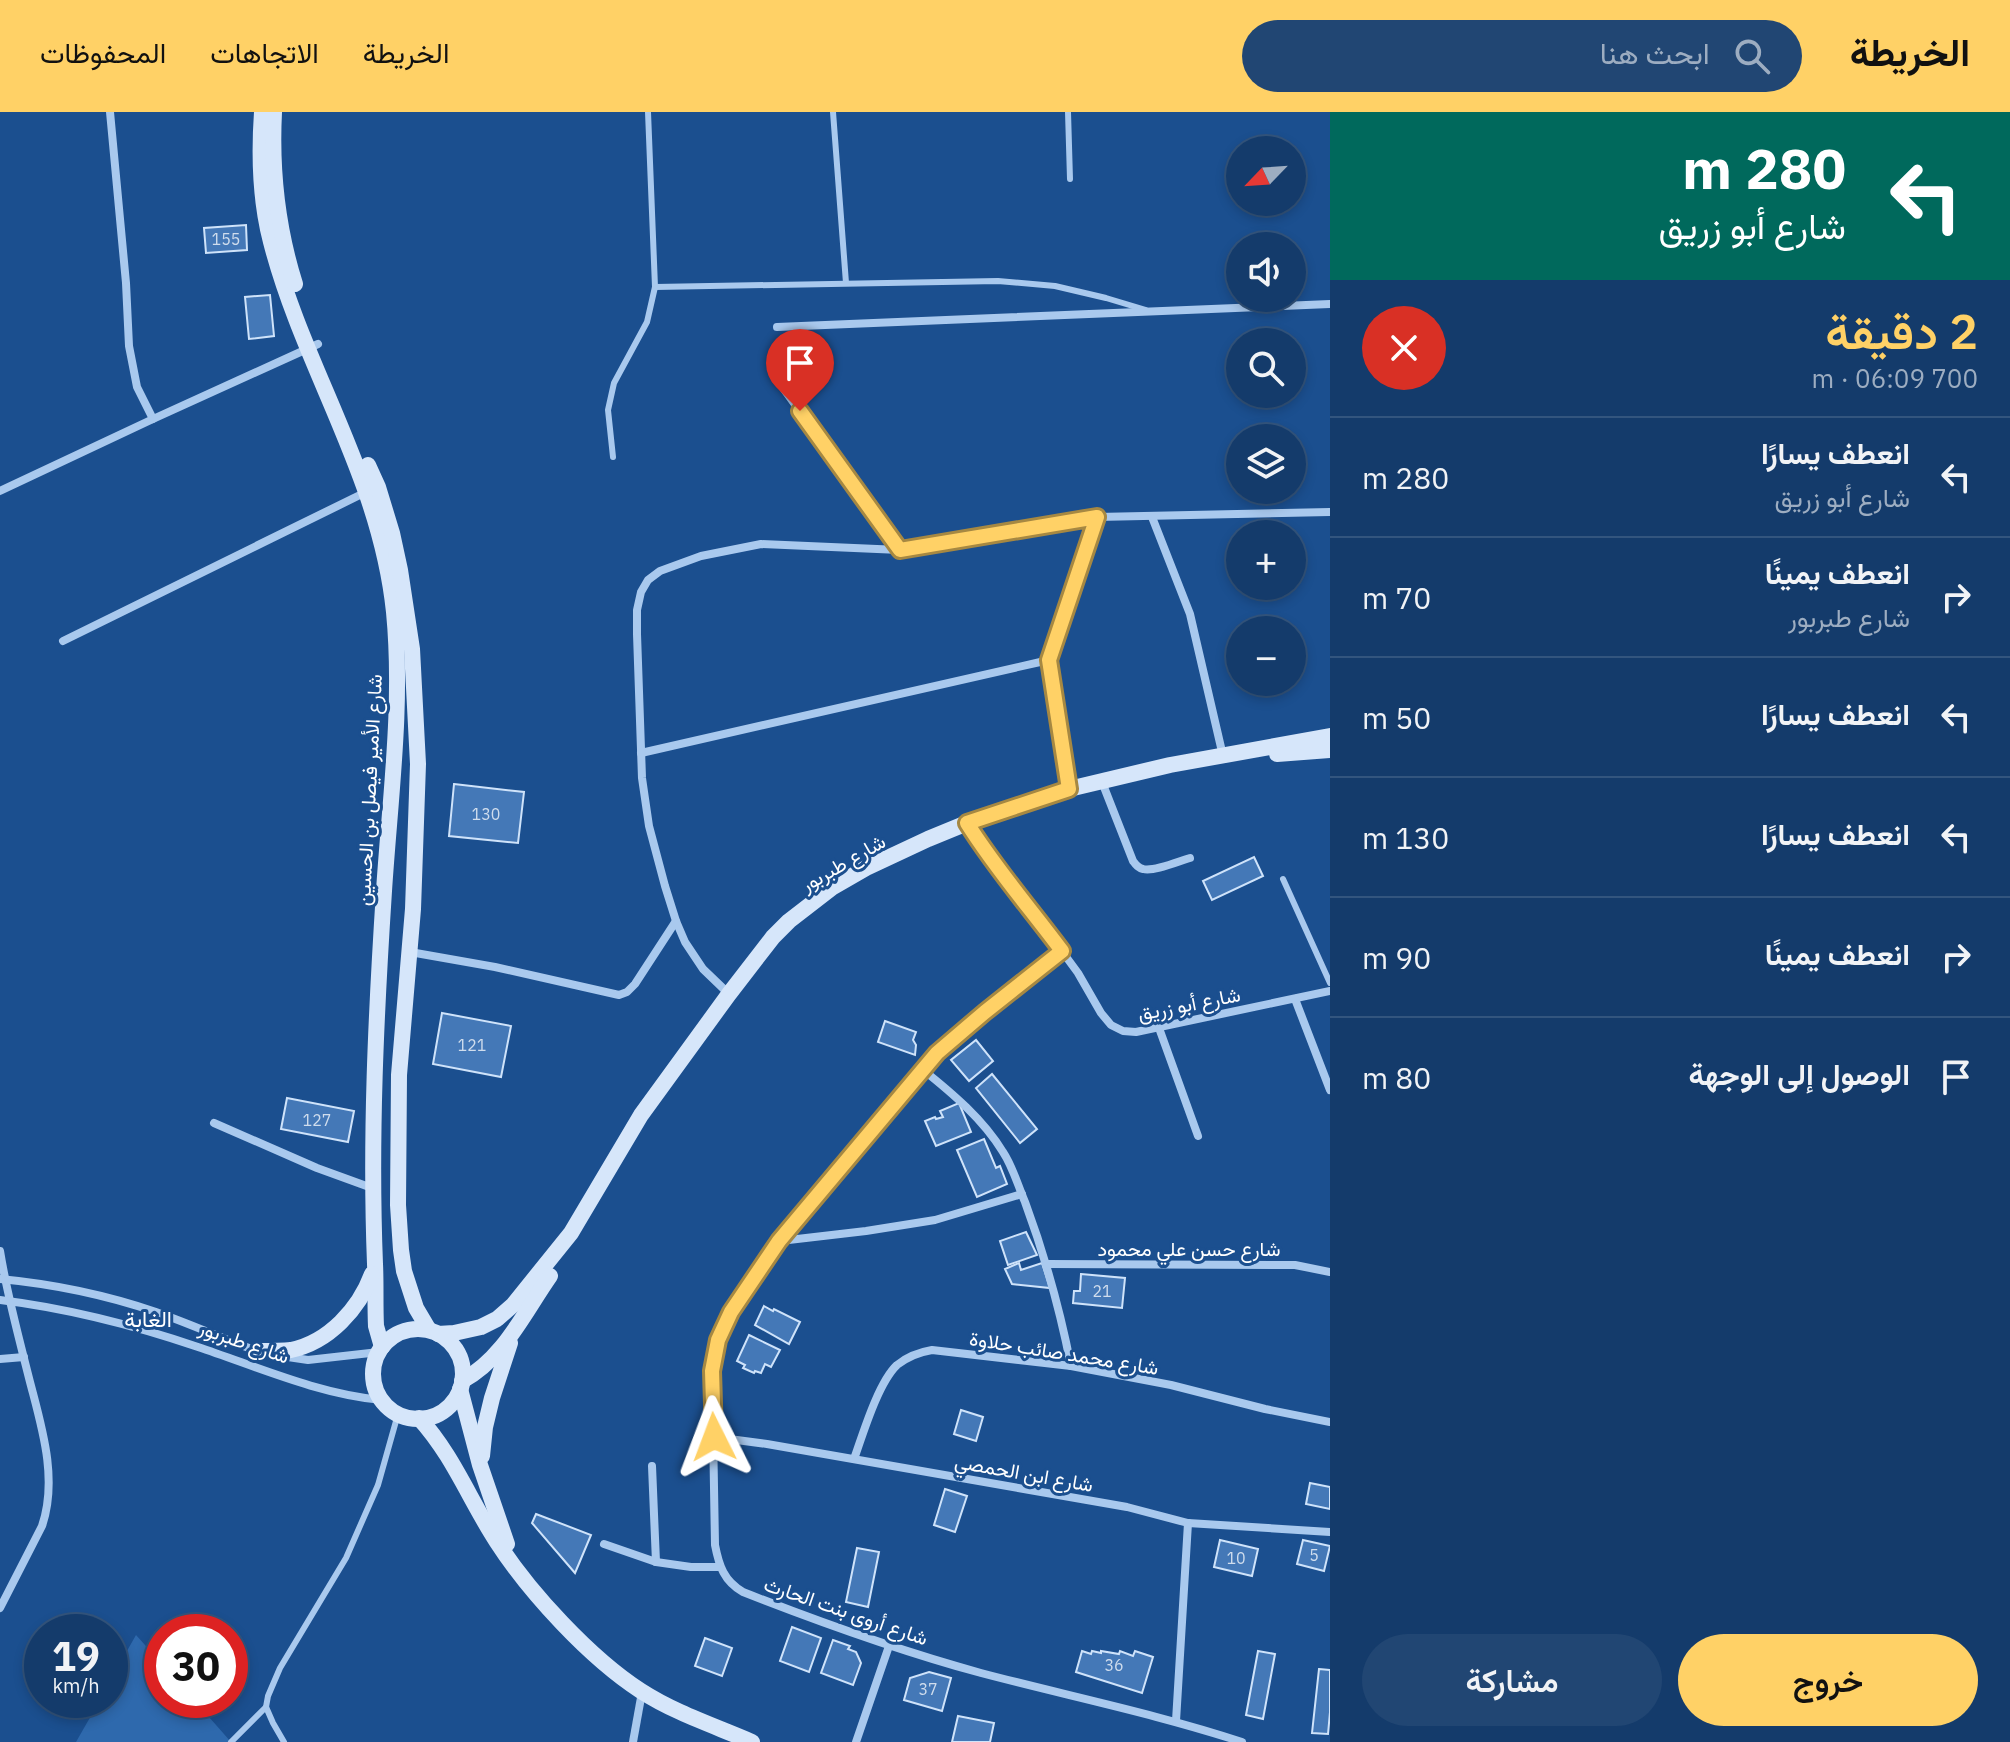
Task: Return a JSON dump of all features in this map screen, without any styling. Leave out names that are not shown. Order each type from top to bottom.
[{"type":"street","points":[[110,112],[129,346],[137,387],[153,419]]},
{"type":"street","name":"شارع الأمير فيصل بن الحسين","points":[[262,112],[262,179],[269,230],[283,282],[314,346],[397,554],[412,649],[418,764],[410,952],[399,1075],[398,1205],[404,1271],[416,1308],[433,1332]]},
{"type":"street","name":"شارع الأمير فيصل بن الحسين","points":[[274,112],[273,166],[278,216],[314,346]]},
{"type":"street","points":[[777,327],[1330,304]]},
{"type":"street","points":[[0,491],[314,346]]},
{"type":"street","points":[[783,388],[900,550]]},
{"type":"street","points":[[63,641],[372,489]]},
{"type":"street","name":"شارع الأمير فيصل بن الحسين","points":[[372,489],[394,613],[397,719],[377,1010],[372,1188],[376,1326],[380,1350]]},
{"type":"street","points":[[729,994],[703,969],[676,921],[649,826],[643,791],[637,610],[641,592],[648,580],[660,571],[701,556],[761,544],[900,550],[1097,517],[1330,512]]},
{"type":"street","points":[[1069,789],[1049,660],[1097,517]]},
{"type":"street","points":[[1152,517],[1190,614],[1231,755]]},
{"type":"street","points":[[641,753],[1049,660]]},
{"type":"street","name":"شارع طبربور","points":[[461,1385],[486,1364],[514,1332],[561,1257],[571,1233],[641,1115],[729,994],[773,937],[817,898],[866,868],[967,823],[1069,789],[1170,765],[1330,736]]},
{"type":"street","name":"شارع طبربور","points":[[1231,755],[1330,750]]},
{"type":"street","points":[[1101,781],[1137,865],[1151,869],[1190,858]]},
{"type":"street","name":"شارع أبو زريق","points":[[967,823],[1000,872],[1078,973],[1101,1013],[1111,1025],[1123,1031],[1159,1028],[1330,991]]},
{"type":"street","points":[[386,855],[414,863]]},
{"type":"street","points":[[410,952],[495,967],[619,995],[635,984],[676,921]]},
{"type":"street","points":[[604,1544],[656,1562],[720,1567],[715,1545],[712,1371],[718,1340],[731,1312],[779,1241],[922,1069],[974,1021],[1062,951]]},
{"type":"street","points":[[1295,999],[1330,1090]]},
{"type":"street","points":[[1159,1028],[1198,1136]]},
{"type":"street","points":[[922,1069],[963,1104],[1004,1153],[1047,1264],[1071,1366]]},
{"type":"street","points":[[214,1123],[317,1168],[372,1188]]},
{"type":"street","points":[[779,1241],[935,1220],[1022,1194]]},
{"type":"street","name":"شارع طبربور","points":[[433,1332],[473,1330],[505,1313],[571,1233]]},
{"type":"street","points":[[0,1251],[2,1279],[11,1302],[49,1468],[49,1503],[42,1526],[0,1608]]},
{"type":"street","name":"شارع حسن علي محمود","points":[[1047,1264],[1295,1265],[1330,1272]]},
{"type":"street","points":[[259,1351],[290,1350],[332,1331],[359,1300],[375,1265]]},
{"type":"street","name":"شارع طبربور","points":[[2,1279],[45,1285],[156,1312],[259,1351],[308,1360],[380,1350]]},
{"type":"street","name":"شارع طبربور","points":[[0,1300],[110,1322],[194,1346],[305,1384],[348,1396],[382,1400]]},
{"type":"street","points":[[420,1329],[433,1332],[453,1345],[458,1353],[463,1371],[456,1397],[444,1410],[428,1417],[398,1414],[382,1400],[375,1384],[376,1359],[388,1341],[403,1331],[420,1329]]},
{"type":"street","points":[[480,1465],[488,1412],[514,1332]]},
{"type":"street","name":"شارع محمد صائب حلاوة","points":[[854,1459],[873,1407],[891,1372],[898,1364],[922,1352],[941,1350],[1071,1366],[1171,1385],[1330,1422]]},
{"type":"street","points":[[0,1359],[24,1357]]},
{"type":"street","points":[[461,1385],[480,1465],[511,1561]]},
{"type":"street","points":[[419,1418],[447,1453],[511,1561],[577,1637],[642,1692],[752,1742]]},
{"type":"street","name":"شارع ابن الحمصي","points":[[714,1437],[1127,1507],[1188,1523],[1330,1532]]},
{"type":"street","points":[[652,1466],[656,1562]]},
{"type":"street","points":[[1176,1721],[1188,1523]]},
{"type":"street","name":"شارع أروى بنت الحارث","points":[[720,1567],[728,1580],[743,1592],[889,1646],[981,1673],[1176,1721],[1242,1742]]},
{"type":"street","points":[[856,1742],[889,1646]]},
{"type":"street","points":[[633,1742],[642,1692]]},
{"type":"lane","points":[[613,457],[608,410],[614,383],[647,322],[655,287],[648,112]]},
{"type":"lane","points":[[833,112],[846,283]]},
{"type":"lane","points":[[1068,112],[1070,179]]},
{"type":"lane","points":[[655,287],[998,281],[1055,286],[1150,311]]},
{"type":"lane","points":[[1283,879],[1330,983]]},
{"type":"lane","points":[[284,1742],[266,1707],[268,1696],[280,1668],[346,1558],[378,1485],[398,1414]]},
{"type":"lane","points":[[231,1742],[266,1707]]},
{"type":"shaded area","points":[[136,1635],[144,1644],[144,1718],[210,1718],[231,1742],[76,1742],[90,1718],[128,1718],[128,1649]]},
{"type":"building","points":[[246,225],[247,250],[206,253],[204,228]]},
{"type":"building","points":[[270,295],[274,336],[249,339],[245,297]]},
{"type":"building","points":[[454,784],[524,792],[518,843],[449,836]]},
{"type":"building","points":[[1254,857],[1263,876],[1212,900],[1203,881]]},
{"type":"building","points":[[442,1013],[511,1026],[501,1077],[433,1064]]},
{"type":"building","points":[[885,1021],[916,1032],[913,1040],[915,1055],[878,1042]]},
{"type":"building","points":[[976,1040],[993,1061],[969,1081],[951,1060]]},
{"type":"building","points":[[992,1074],[1037,1129],[1020,1143],[976,1088]]},
{"type":"building","points":[[287,1098],[354,1111],[348,1142],[281,1129]]},
{"type":"building","points":[[959,1103],[971,1132],[936,1146],[925,1121],[943,1117],[940,1111]]},
{"type":"building","points":[[984,1139],[996,1168],[1000,1166],[1007,1184],[977,1197],[957,1150]]},
{"type":"building","points":[[1026,1232],[1037,1255],[1008,1265],[1000,1241]]},
{"type":"building","points":[[1019,1263],[1021,1270],[1042,1263],[1050,1288],[1012,1284],[1005,1269]]},
{"type":"building","points":[[1081,1274],[1125,1278],[1122,1308],[1073,1303],[1074,1291],[1080,1291]]},
{"type":"building","points":[[764,1306],[800,1322],[789,1344],[755,1325]]},
{"type":"building","points":[[749,1335],[780,1350],[771,1367],[765,1364],[761,1373],[743,1368],[745,1365],[737,1361]]},
{"type":"building","points":[[961,1410],[983,1417],[976,1441],[954,1434]]},
{"type":"building","points":[[1310,1483],[1330,1487],[1330,1509],[1306,1504]]},
{"type":"building","points":[[945,1489],[967,1496],[955,1532],[934,1525]]},
{"type":"building","points":[[536,1514],[591,1535],[575,1573],[532,1523]]},
{"type":"building","points":[[1220,1540],[1258,1549],[1252,1576],[1214,1567]]},
{"type":"building","points":[[1303,1540],[1330,1546],[1324,1571],[1297,1564]]},
{"type":"building","points":[[857,1548],[879,1552],[868,1607],[846,1602]]},
{"type":"building","points":[[792,1627],[821,1638],[809,1672],[780,1661]]},
{"type":"building","points":[[705,1638],[732,1648],[722,1676],[695,1666]]},
{"type":"building","points":[[833,1640],[850,1646],[848,1649],[856,1652],[861,1663],[853,1685],[821,1673]]},
{"type":"building","points":[[1082,1651],[1119,1654],[1120,1651],[1133,1656],[1135,1651],[1153,1657],[1142,1693],[1076,1672]]},
{"type":"building","points":[[1258,1651],[1275,1654],[1263,1719],[1246,1715]]},
{"type":"building","points":[[1319,1669],[1330,1670],[1328,1734],[1312,1733]]},
{"type":"building","points":[[929,1672],[951,1678],[942,1711],[904,1700],[910,1678]]},
{"type":"building","points":[[958,1716],[994,1723],[990,1742],[952,1742]]},
{"type":"district","name":"الغابة","points":[[148,1319]]},
{"type":"route","points":[[714,1437],[711,1391],[718,1340],[743,1292],[779,1241],[937,1053],[1062,951],[1000,872],[967,823],[1069,789],[1049,660],[1097,517],[900,550],[800,411]]}]
